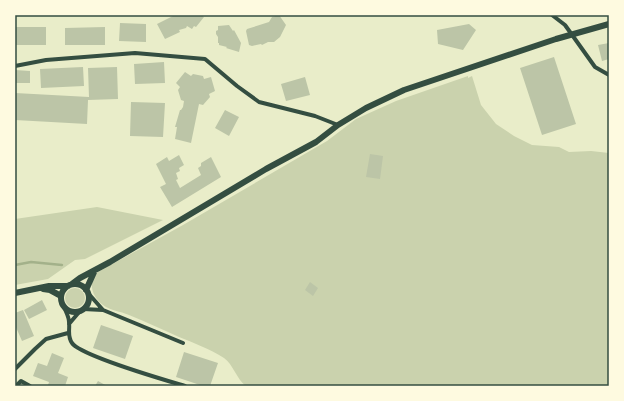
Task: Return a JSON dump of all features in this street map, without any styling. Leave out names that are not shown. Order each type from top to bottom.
[{"type":"main road","points":[[15,293],[50,286],[70,285],[80,284],[87,291],[89,300],[82,310],[72,312],[64,307],[61,296],[64,288],[70,285],[266,168],[316,142],[338,125],[366,108],[404,90],[548,42],[609,24]]},
{"type":"main road","points":[[87,291],[96,269]]},
{"type":"main road","points":[[33,289],[50,290],[61,296]]},
{"type":"street","points":[[552,15],[565,25],[595,67],[609,75]]},
{"type":"street","points":[[15,66],[46,60],[136,53],[205,59],[259,102],[315,116],[338,125]]},
{"type":"street","points":[[87,291],[103,310]]},
{"type":"street","points":[[64,307],[70,324]]},
{"type":"street","points":[[183,343],[103,310],[82,310],[70,324],[68,333],[72,343],[80,350],[122,366],[185,386]]},
{"type":"street","points":[[15,369],[46,339],[68,333]]},
{"type":"street","points":[[16,386],[21,381],[30,386]]},
{"type":"green space","points":[[468,76],[468,78],[472,76],[481,105],[496,124],[514,136],[532,145],[559,147],[569,152],[591,151],[609,153],[609,386],[246,386],[240,380],[230,364],[219,355],[142,320],[109,309],[96,298],[92,285],[98,272],[183,225],[327,141],[356,119],[396,101]]},
{"type":"green space","points":[[97,207],[163,220],[85,259],[75,260],[48,279],[15,285],[15,219]]},
{"type":"green space","points":[[75,288],[82,291],[85,298],[82,305],[75,308],[68,305],[65,298],[68,291]]},
{"type":"building","points":[[175,15],[201,15],[204,17],[196,27],[194,26],[192,29],[187,26],[186,28],[179,30],[180,32],[165,39],[157,24]]},
{"type":"building","points":[[279,15],[286,25],[280,37],[274,42],[268,42],[262,45],[249,45],[246,31],[247,29],[269,22],[272,17]]},
{"type":"building","points":[[120,23],[146,24],[146,42],[119,41]]},
{"type":"building","points":[[469,24],[476,30],[463,50],[438,44],[437,30]]},
{"type":"building","points":[[229,25],[233,31],[234,30],[241,43],[239,52],[219,45],[218,43],[216,31],[218,30],[218,26]]},
{"type":"building","points":[[15,27],[46,27],[46,45],[16,45]]},
{"type":"building","points":[[105,27],[105,45],[65,45],[65,28]]},
{"type":"building","points":[[609,43],[609,59],[602,61],[598,45]]},
{"type":"building","points":[[554,57],[576,124],[542,135],[520,68]]},
{"type":"building","points":[[164,62],[165,83],[135,84],[134,64]]},
{"type":"building","points":[[83,67],[84,86],[41,88],[40,69]]},
{"type":"building","points":[[117,67],[118,99],[88,100],[87,124],[15,120],[15,93],[89,97],[88,68]]},
{"type":"building","points":[[15,70],[30,71],[30,83],[15,83]]},
{"type":"building","points":[[185,72],[191,76],[193,74],[203,76],[204,79],[211,77],[215,91],[209,94],[210,97],[203,105],[199,104],[191,143],[175,139],[177,127],[175,127],[184,101],[181,100],[178,90],[180,87],[176,83]]},
{"type":"building","points":[[305,77],[310,95],[286,101],[281,84]]},
{"type":"building","points":[[131,102],[165,103],[163,137],[130,136]]},
{"type":"building","points":[[225,110],[239,117],[229,136],[215,128]]},
{"type":"building","points":[[370,154],[383,156],[380,179],[366,177]]},
{"type":"building","points":[[179,155],[184,165],[179,168],[180,171],[176,173],[178,179],[176,180],[180,188],[201,175],[198,168],[201,166],[201,163],[211,157],[221,177],[172,207],[160,187],[166,184],[156,164],[167,157],[169,161]]},
{"type":"building","points":[[310,282],[318,288],[313,296],[305,290]]},
{"type":"building","points":[[42,300],[47,310],[29,319],[24,310]]},
{"type":"building","points":[[23,310],[34,336],[22,341],[15,325],[15,313]]},
{"type":"building","points":[[101,325],[133,336],[125,359],[93,348]]},
{"type":"building","points":[[184,352],[218,363],[210,386],[203,386],[176,377]]},
{"type":"building","points":[[52,353],[64,358],[58,373],[68,377],[65,386],[50,386],[48,385],[49,382],[33,376],[38,363],[47,366]]},
{"type":"building","points":[[98,381],[107,386],[95,386]]},
{"type":"waterway","points":[[15,265],[31,262],[62,265]]}]
